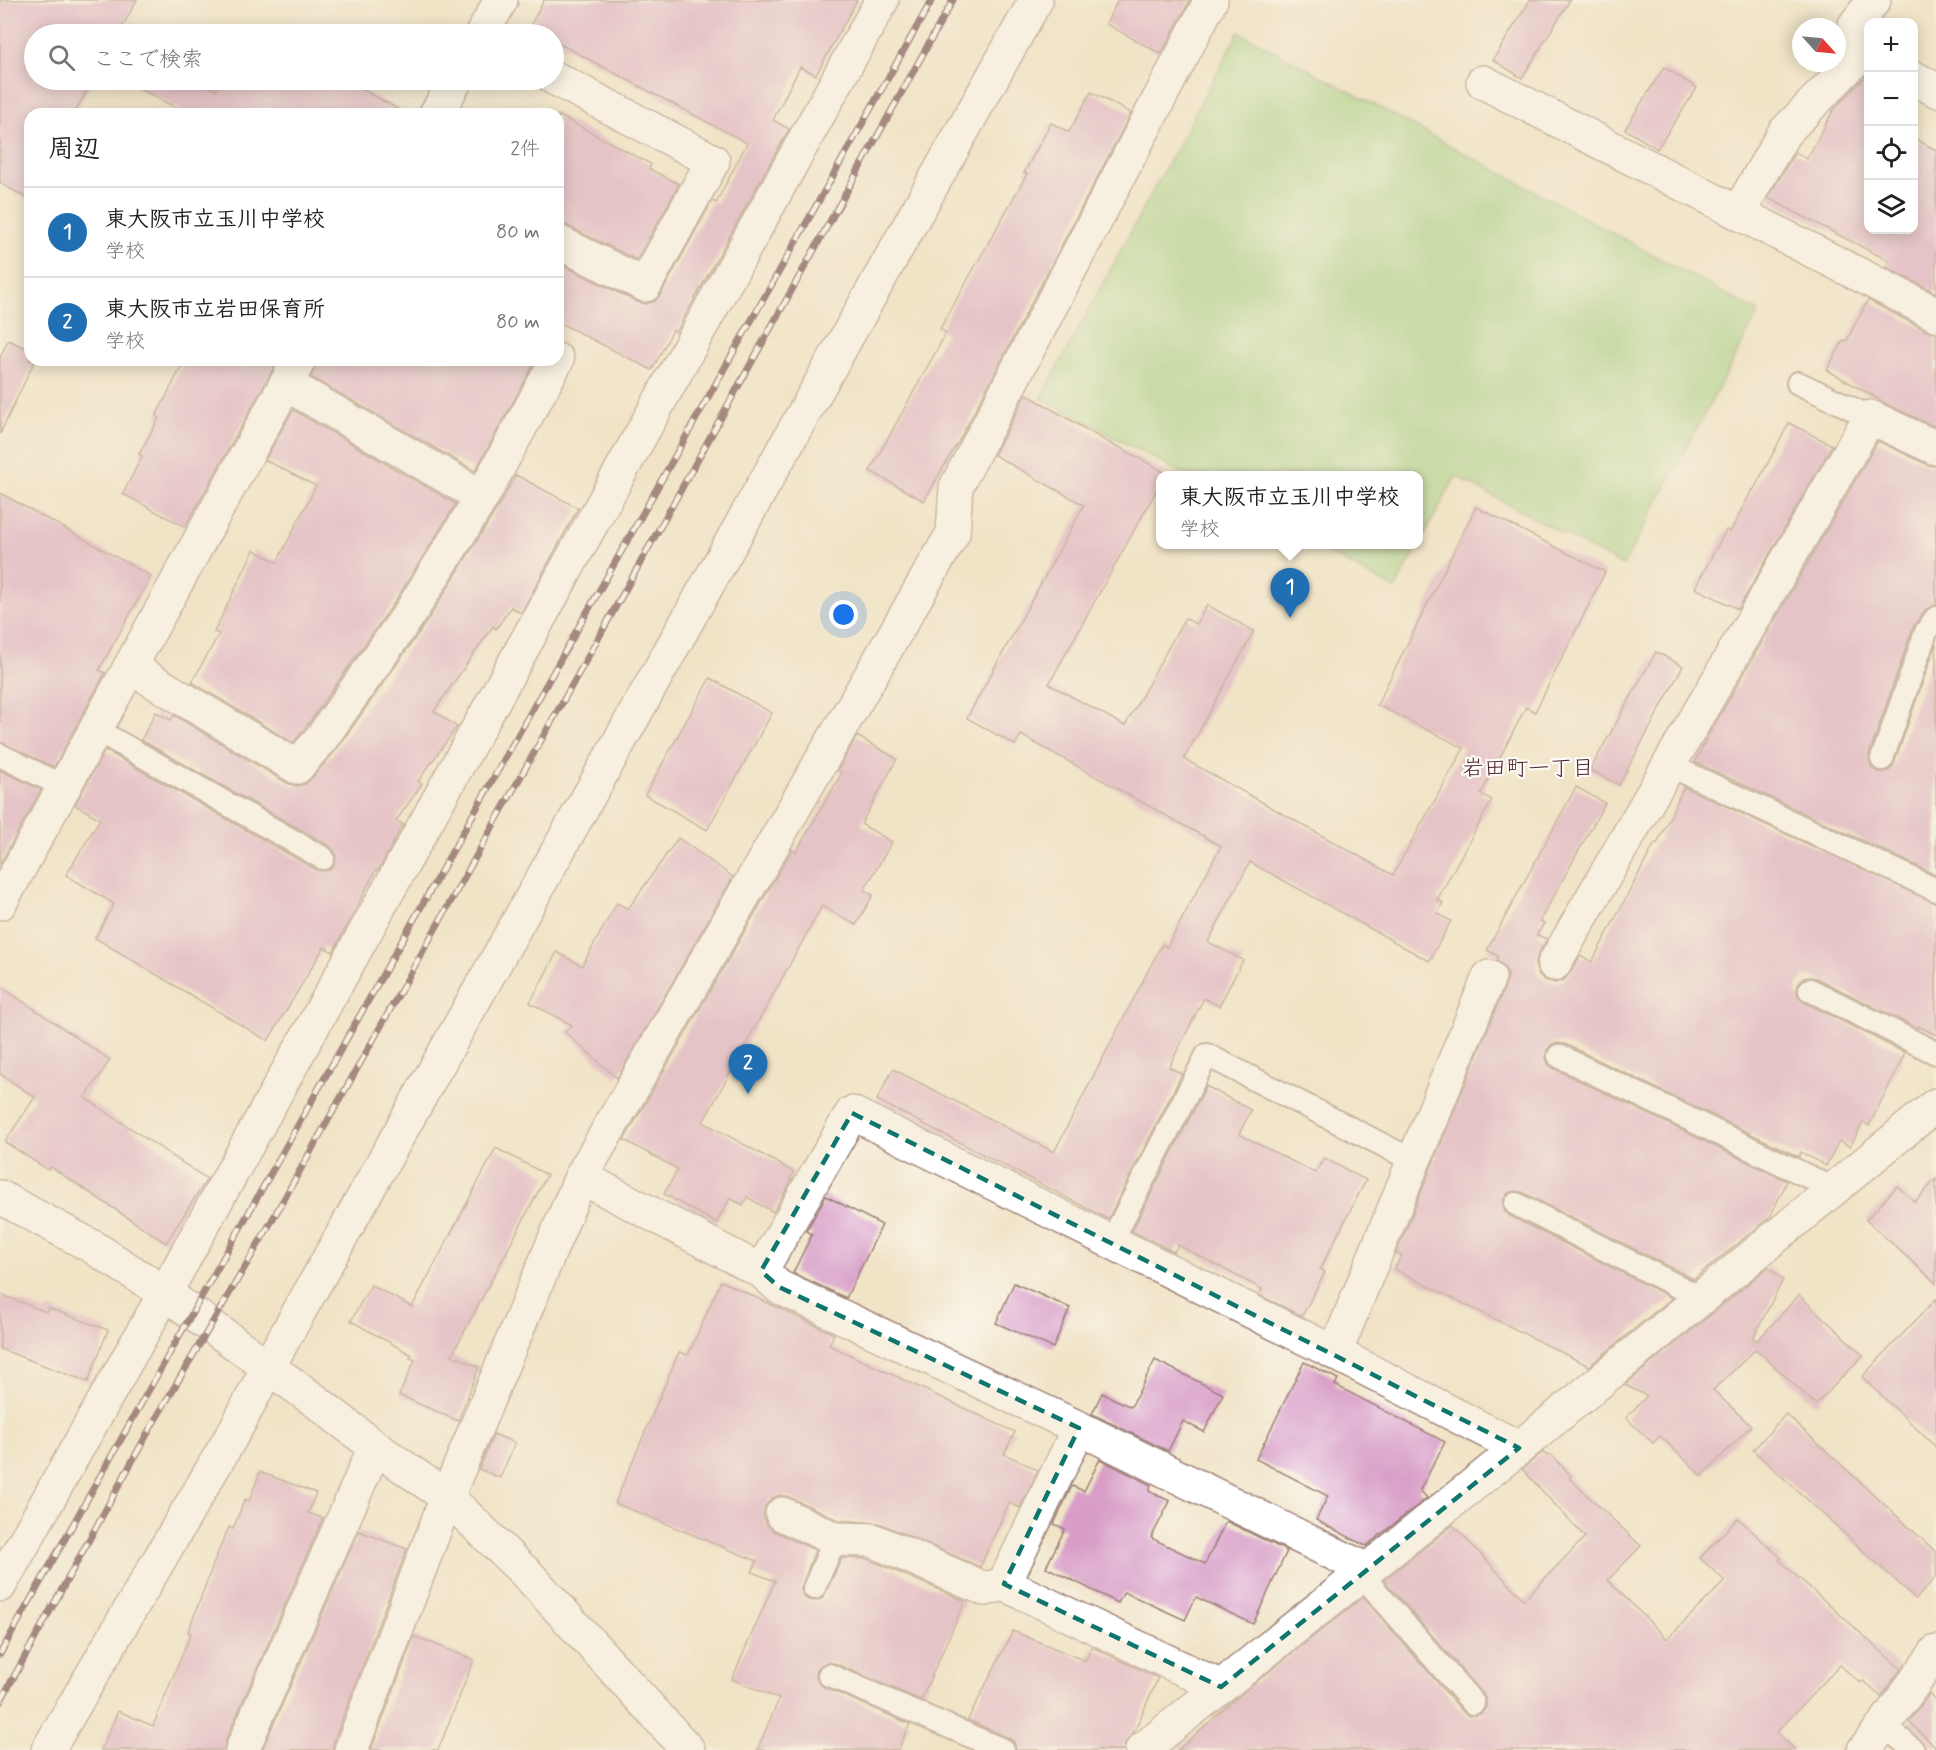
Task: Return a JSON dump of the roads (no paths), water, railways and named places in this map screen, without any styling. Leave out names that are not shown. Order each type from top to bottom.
[{"type":"street","points":[[488,24],[501,0]]},
{"type":"street","points":[[0,1585],[165,1293],[882,0]]},
{"type":"street","points":[[48,1750],[238,1425],[268,1367],[1036,0]]},
{"type":"street","points":[[351,1750],[447,1497],[581,1177],[953,533],[956,487],[1211,0]]},
{"type":"street","points":[[1864,48],[1855,25],[1874,0]]},
{"type":"street","points":[[1746,199],[1784,133],[1864,55]]},
{"type":"street","points":[[1918,80],[1936,90]]},
{"type":"street","points":[[1484,82],[1936,314]]},
{"type":"street","points":[[564,83],[713,161],[645,285],[564,245]]},
{"type":"street","points":[[440,108],[450,90]]},
{"type":"street","points":[[130,667],[297,767],[321,740],[410,613],[482,497],[554,366]]},
{"type":"street","points":[[0,903],[293,372],[482,497]]},
{"type":"street","points":[[1554,964],[1870,417],[1936,448]]},
{"type":"street","points":[[1335,1353],[1489,977]]},
{"type":"street","points":[[1142,1750],[1519,1448],[1936,1104]]},
{"type":"street","points":[[760,1271],[852,1113],[1335,1353],[1519,1448]]},
{"type":"street","points":[[581,1177],[760,1271],[778,1287],[1079,1428],[1364,1572]]},
{"type":"street","points":[[0,1197],[93,1247],[165,1293],[447,1497],[530,1577],[688,1750]]},
{"type":"street","points":[[1004,1584],[1079,1428]]},
{"type":"street","points":[[242,1750],[375,1447]]},
{"type":"street","points":[[782,1514],[835,1539],[872,1540],[985,1589],[1004,1584],[1221,1687]]},
{"type":"street","points":[[1864,1750],[1933,1664]]},
{"type":"lane","points":[[1798,383],[1870,417]]},
{"type":"lane","points":[[1882,759],[1926,632],[1936,618]]},
{"type":"lane","points":[[96,729],[323,858]]},
{"type":"lane","points":[[0,755],[64,786]]},
{"type":"lane","points":[[1669,765],[1936,890]]},
{"type":"lane","points":[[1810,990],[1936,1053]]},
{"type":"lane","points":[[1111,1242],[1207,1055],[1414,1161]]},
{"type":"lane","points":[[1559,1056],[1833,1189]]},
{"type":"lane","points":[[1516,1203],[1701,1298]]},
{"type":"lane","points":[[814,1588],[835,1539]]},
{"type":"lane","points":[[1364,1572],[1473,1703]]},
{"type":"lane","points":[[829,1675],[1004,1750]]},
{"type":"lane","points":[[1884,1725],[1913,1750]]},
{"type":"railway","points":[[0,1654],[932,0]]},
{"type":"railway","points":[[0,1702],[151,1427],[266,1231],[953,0]]},
{"type":"place","name":"東大阪市立玉川中学校","points":[[1290,618]]},
{"type":"place","name":"東大阪市立岩田保育所","points":[[748,1094]]},
{"type":"district","name":"岩田町一丁目","points":[[1528,769]]}]
